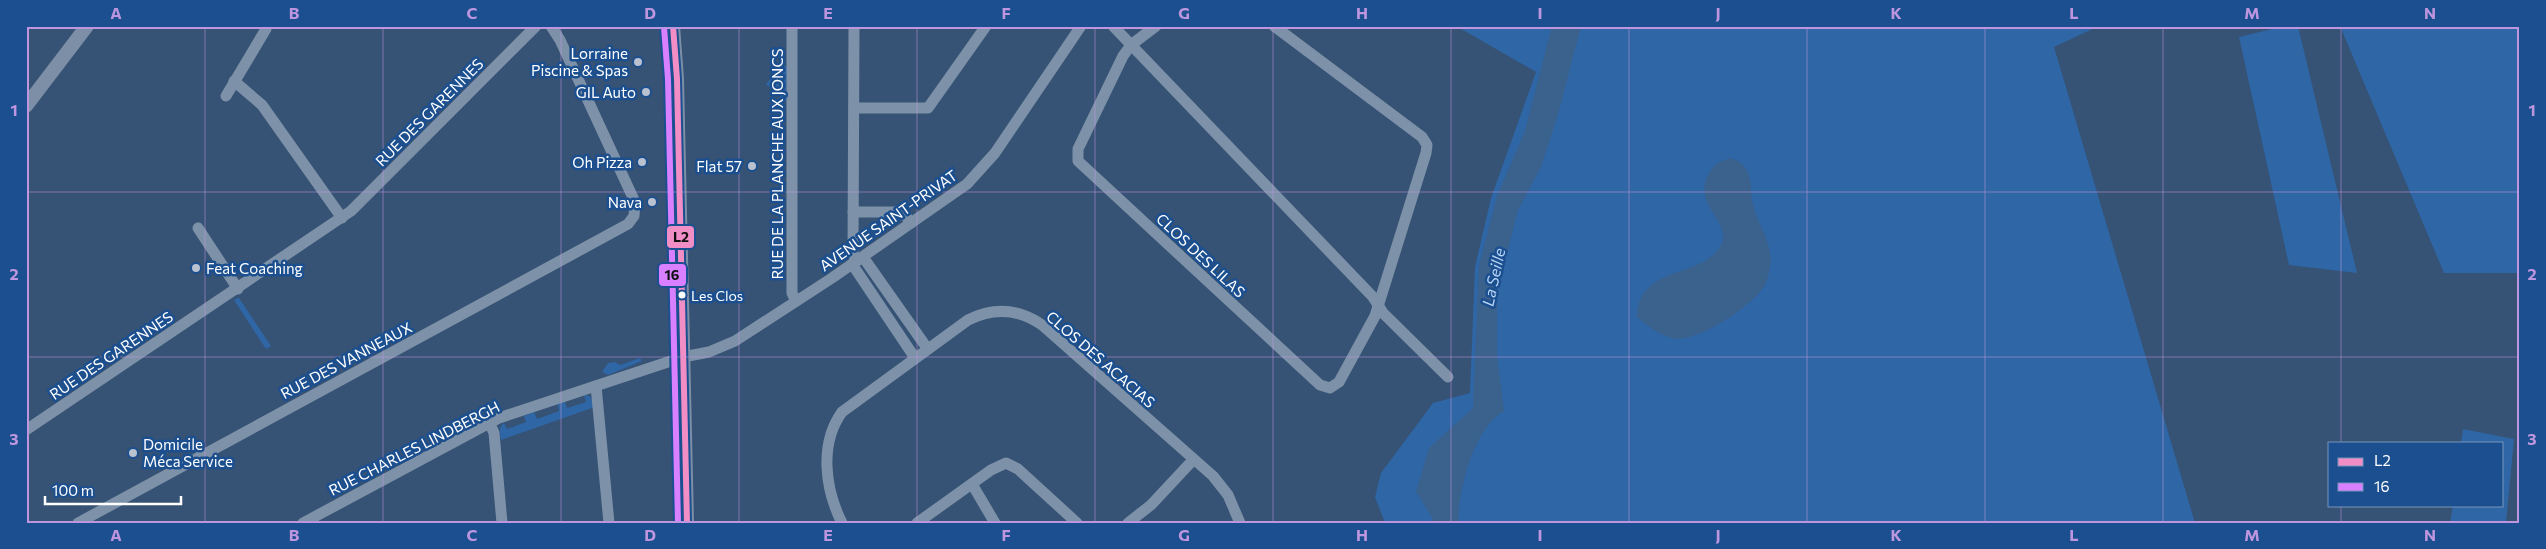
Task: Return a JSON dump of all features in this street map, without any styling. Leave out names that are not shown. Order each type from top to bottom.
[{"type":"main road","points":[[26,106],[87,26]]},
{"type":"main road","points":[[673,26],[677,79],[687,523]]},
{"type":"main road","points":[[677,79],[679,26]]},
{"type":"street","name":"RUE DES GARENNES","points":[[26,430],[342,218],[360,203],[536,26]]},
{"type":"street","name":"RUE DES VANNEAUX","points":[[78,523],[628,224],[634,216],[635,202],[565,51],[551,26]]},
{"type":"street","name":"RUE DE LA PLANCHE AUX JONCS","points":[[792,26],[792,293],[796,301]]},
{"type":"street","points":[[854,26],[853,254],[915,358]]},
{"type":"street","points":[[854,108],[928,108],[986,26]]},
{"type":"street","name":"AVENUE SAINT-PRIVAT","points":[[683,357],[707,352],[735,341],[956,193],[986,164],[1081,26]]},
{"type":"street","points":[[1113,26],[1378,305],[1383,313],[1448,377]]},
{"type":"street","name":"CLOS DES LILAS","points":[[1156,26],[1131,45],[1123,56],[1078,149],[1077,157],[1081,165],[1320,385],[1330,388],[1339,382],[1375,316],[1427,145],[1422,137],[1274,26]]},
{"type":"street","points":[[226,96],[266,29]]},
{"type":"street","points":[[234,82],[255,97],[342,218]]},
{"type":"street","points":[[853,212],[900,212],[905,214],[911,223]]},
{"type":"street","points":[[198,228],[238,288]]},
{"type":"street","points":[[857,260],[927,348]]},
{"type":"street","name":"CLOS DES ACACIAS","points":[[842,523],[835,506],[828,476],[827,453],[831,431],[839,416],[851,404],[927,348],[977,316],[1000,311],[1026,316],[1042,326],[1221,485],[1231,500],[1240,523]]},
{"type":"street","name":"RUE CHARLES LINDBERGH","points":[[303,523],[499,418],[683,357]]},
{"type":"street","points":[[596,386],[609,523]]},
{"type":"street","points":[[490,424],[494,433],[502,523]]},
{"type":"street","points":[[1128,523],[1151,505],[1193,460]]},
{"type":"street","points":[[917,523],[998,466],[1011,464],[1077,523]]},
{"type":"street","points":[[972,484],[995,523]]},
{"type":"shaded area","points":[[1456,26],[2099,26],[2054,47],[2195,523],[1385,523],[1375,497],[1381,473],[1433,403],[1470,393],[1475,267],[1491,198],[1536,72]]},
{"type":"shaded area","points":[[2284,26],[2298,26],[2357,273],[2289,265],[2239,37]]},
{"type":"shaded area","points":[[2340,26],[2520,26],[2520,273],[2444,273]]},
{"type":"shaded area","points":[[776,63],[787,67],[786,102],[766,84],[776,73]]},
{"type":"shaded area","points":[[239,298],[271,346],[266,349],[234,300]]},
{"type":"shaded area","points":[[640,358],[642,361],[608,375],[602,372],[608,363],[615,362],[620,365]]},
{"type":"shaded area","points":[[584,395],[590,396],[595,407],[501,440],[500,428],[504,423],[507,429],[526,422],[524,416],[534,412],[537,419],[559,411],[558,404],[565,402],[567,408],[586,402]]},
{"type":"shaded area","points":[[2463,429],[2514,439],[2506,523],[2450,523],[2453,506],[2504,506],[2504,442],[2461,442]]},
{"type":"water","name":"La Seille","points":[[1552,26],[1581,26],[1559,111],[1541,167],[1518,210],[1497,292],[1497,355],[1504,411],[1493,420],[1476,445],[1461,494],[1458,523],[1432,523],[1432,517],[1416,492],[1429,448],[1473,408],[1479,266],[1497,196],[1525,131]]},
{"type":"water","points":[[1731,158],[1744,166],[1750,177],[1755,213],[1770,251],[1771,259],[1767,281],[1747,305],[1708,330],[1682,338],[1667,337],[1637,317],[1640,300],[1648,288],[1659,280],[1700,263],[1712,256],[1721,245],[1722,229],[1708,204],[1704,185],[1708,175],[1715,166]]},
{"type":"transit line","name":"L2","points":[[673,26],[677,79],[687,523]]},
{"type":"transit line","name":"16","points":[[664,27],[668,79],[678,523]]},
{"type":"place","name":"Lorraine Piscine & Spas","points":[[638,62]]},
{"type":"place","name":"GIL Auto","points":[[646,92]]},
{"type":"place","name":"Oh Pizza","points":[[642,162]]},
{"type":"place","name":"Flat 57","points":[[752,166]]},
{"type":"place","name":"Nava","points":[[652,202]]},
{"type":"place","name":"Feat Coaching","points":[[196,268]]},
{"type":"place","name":"Les Clos","points":[[682,295]]},
{"type":"place","name":"Domicile Méca Service","points":[[133,453]]}]
